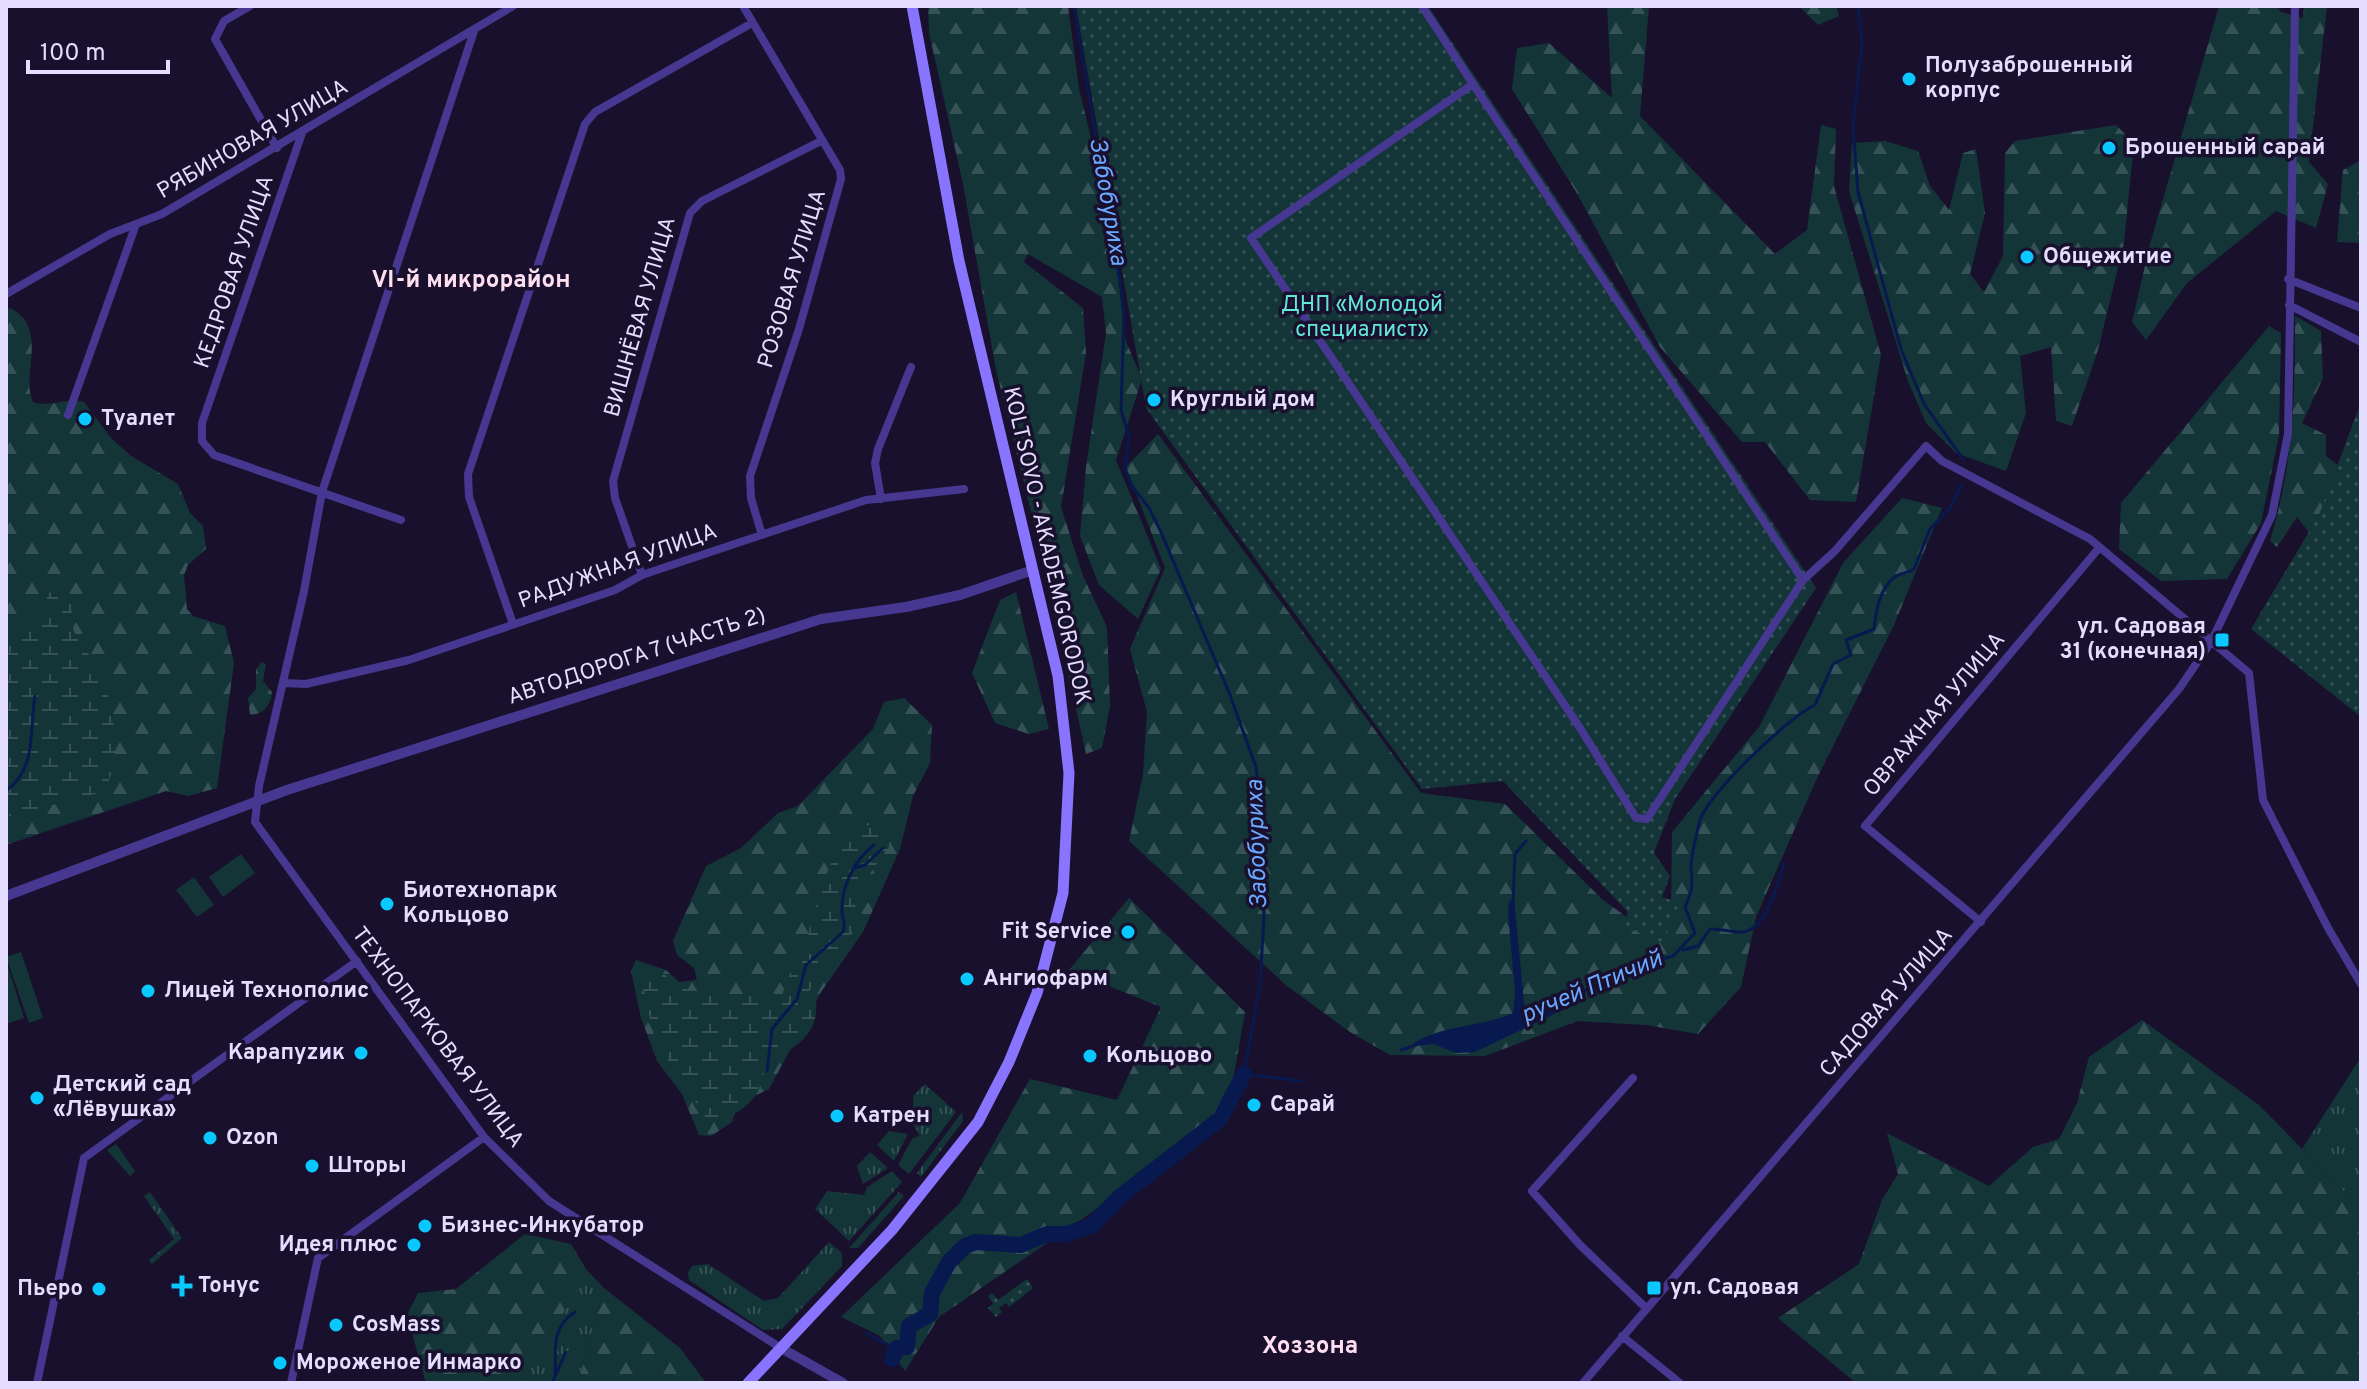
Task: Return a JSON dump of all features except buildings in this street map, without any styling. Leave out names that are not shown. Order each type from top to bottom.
[{"type":"main road","name":"KOLTSOVO - AKADEMGORODOK","points":[[748,1383],[892,1230],[978,1122],[1009,1062],[1037,993],[1063,893],[1069,773],[1058,676],[959,261],[912,6]]},
{"type":"street","points":[[250,6],[224,21],[215,39],[277,148]]},
{"type":"street","name":"РЯБИНОВАЯ УЛИЦА","points":[[6,294],[110,234],[135,227],[277,148],[513,6]]},
{"type":"street","name":"РОЗОВАЯ УЛИЦА","points":[[743,6],[840,170],[840,188],[750,476],[751,498],[762,535]]},
{"type":"street","points":[[1422,6],[1803,580]]},
{"type":"street","name":"САДОВАЯ УЛИЦА","points":[[1583,1383],[2179,689],[2211,642],[2272,515],[2288,434],[2288,279],[2295,6]]},
{"type":"street","points":[[513,624],[469,497],[468,474],[585,124],[595,112],[752,23]]},
{"type":"street","name":"ТЕХНОПАРКОВАЯ УЛИЦА","points":[[474,31],[322,492],[255,822],[484,1137],[549,1201],[781,1348]]},
{"type":"street","points":[[1473,84],[1251,238],[1580,728],[1636,818],[1647,819],[1803,580],[1834,552],[1926,446],[1942,461],[2090,539],[2249,673],[2263,800],[2328,928],[2361,984]]},
{"type":"street","name":"КЕДРОВАЯ УЛИЦА","points":[[302,133],[202,423],[202,441],[214,455],[322,492]]},
{"type":"street","name":"ВИШНЁВАЯ УЛИЦА","points":[[642,575],[615,498],[613,481],[690,213],[702,201],[821,141]]},
{"type":"street","points":[[68,415],[135,227]]},
{"type":"street","points":[[2288,279],[2361,308]]},
{"type":"street","points":[[2289,305],[2361,342]]},
{"type":"street","points":[[881,499],[875,463],[878,449],[911,367]]},
{"type":"street","name":"РАДУЖНАЯ УЛИЦА","points":[[284,683],[306,684],[370,670],[615,590],[642,575],[866,500],[964,489]]},
{"type":"street","points":[[322,492],[401,520]]},
{"type":"street","name":"ОВРАЖНАЯ УЛИЦА","points":[[1981,922],[1865,826],[2099,548]]},
{"type":"street","name":"АВТОДОРОГА 7 (ЧАСТЬ 2)","points":[[6,896],[257,801],[821,619],[906,607],[960,595],[1033,570]]},
{"type":"street","points":[[37,1383],[84,1158],[357,961]]},
{"type":"street","points":[[1633,1078],[1532,1191],[1580,1245],[1646,1308]]},
{"type":"street","points":[[291,1383],[318,1258],[484,1137]]},
{"type":"street","points":[[1622,1336],[1680,1383]]},
{"type":"street","points":[[781,1348],[843,1383]]},
{"type":"green space","points":[[928,6],[1068,6],[1079,89],[1101,179],[1120,285],[1125,339],[1142,379],[1116,460],[1161,569],[1138,619],[1099,585],[1080,536],[1086,467],[1106,333],[1102,297],[1028,254],[1024,262],[1083,308],[1086,353],[1061,507],[1083,576],[1107,627],[1110,706],[1102,748],[1086,754],[1046,572],[996,370],[963,184],[929,33]]},
{"type":"green space","name":"ДНП «Молодой специалист»","points":[[1076,6],[1428,6],[1816,588],[1675,799],[1654,853],[1670,876],[1662,897],[1679,903],[1663,943],[1623,926],[1628,912],[1503,781],[1422,789],[1146,408]]},
{"type":"green space","points":[[1607,6],[1649,6],[1640,116],[1775,254],[1807,230],[1821,125],[1836,129],[1834,186],[1881,355],[1856,502],[1810,500],[1765,442],[1742,442],[1660,347],[1578,195],[1512,89],[1517,48],[1549,43],[1612,98]]},
{"type":"green space","points":[[1799,6],[1836,6],[1839,16],[1818,25]]},
{"type":"green space","points":[[2219,6],[2277,6],[2281,12],[2303,18],[2304,6],[2327,6],[2309,162],[2328,184],[2316,228],[2276,211],[2187,283],[2146,340],[2132,322],[2150,244]]},
{"type":"green space","points":[[2116,125],[2134,143],[2124,243],[2098,350],[2072,426],[2056,421],[2051,347],[2020,356],[2026,413],[2006,471],[1956,453],[1926,423],[1908,381],[1849,191],[1852,143],[1885,141],[1918,151],[1930,186],[1949,210],[1963,153],[1976,149],[1985,213],[1970,274],[1984,292],[2003,256],[2005,153],[2015,141]]},
{"type":"green space","points":[[2361,160],[2361,243],[2337,242],[2343,170]]},
{"type":"green space","points":[[10,308],[29,327],[32,352],[30,391],[33,402],[84,402],[111,438],[131,456],[178,484],[190,513],[203,526],[206,549],[188,565],[184,575],[187,609],[193,616],[225,626],[234,663],[217,788],[188,796],[166,791],[6,845],[6,309]]},
{"type":"green space","points":[[2295,316],[2321,331],[2323,378],[2302,423],[2326,435],[2326,456],[2349,474],[2314,539],[2297,517],[2277,547],[2270,541],[2284,483],[2292,429]]},
{"type":"green space","points":[[2269,326],[2281,333],[2279,435],[2261,523],[2227,579],[2161,581],[2119,549],[2121,503]]},
{"type":"green space","points":[[2361,402],[2361,717],[2251,629],[2319,515]]},
{"type":"green space","points":[[1158,434],[1421,793],[1505,804],[1603,900],[1646,931],[1671,910],[1672,832],[1759,727],[1843,563],[1902,498],[1942,508],[1894,625],[1817,778],[1756,917],[1741,987],[1698,1034],[1646,1025],[1578,1021],[1485,1056],[1390,1055],[1350,1032],[1287,986],[1129,841],[1143,774],[1147,712],[1130,649],[1165,568],[1126,467]]},
{"type":"green space","points":[[54,588],[65,590],[68,595],[76,636],[95,663],[103,682],[115,731],[114,764],[102,792],[6,817],[6,640],[19,626],[43,612],[47,596]]},
{"type":"green space","points":[[1016,592],[1049,729],[1029,734],[995,723],[972,673],[1000,600]]},
{"type":"green space","points":[[262,662],[266,664],[263,681],[272,696],[263,711],[250,715],[248,698],[256,689],[256,669]]},
{"type":"green space","points":[[904,698],[932,725],[930,763],[913,796],[900,849],[863,932],[821,992],[769,1089],[738,1104],[732,1122],[711,1136],[699,1135],[682,1094],[657,1061],[641,1018],[631,971],[636,960],[666,970],[679,982],[697,980],[694,968],[677,955],[673,941],[706,866],[741,848],[778,813],[798,806],[873,729],[884,702]]},
{"type":"green space","points":[[880,825],[889,832],[890,845],[858,891],[851,933],[817,975],[808,994],[816,999],[812,1028],[797,1045],[771,1064],[754,1097],[743,1108],[721,1119],[706,1118],[655,1040],[639,969],[652,967],[688,990],[739,997],[782,995],[794,963],[803,952],[819,895],[837,853],[849,836],[863,827]]},
{"type":"green space","points":[[241,854],[255,873],[223,897],[209,877]]},
{"type":"green space","points":[[194,877],[214,905],[197,917],[176,890]]},
{"type":"green space","points":[[1129,898],[1245,1012],[1226,1120],[939,1317],[905,1371],[880,1336],[841,1317],[960,1203],[1030,1079],[1117,1100],[1161,1007],[1069,970]]},
{"type":"green space","points":[[21,952],[43,1018],[29,1023],[6,957]]},
{"type":"green space","points":[[6,960],[24,1018],[6,1024]]},
{"type":"green space","points":[[2142,1020],[2259,1105],[2361,1209],[2361,1383],[1856,1383],[1778,1318],[1859,1264],[1882,1200],[1898,1174],[1887,1133],[1989,1186],[2033,1147],[2059,1139],[2077,1103],[2089,1057]]},
{"type":"green space","points":[[2361,1057],[2361,1209],[2302,1149]]},
{"type":"green space","points":[[925,1084],[956,1112],[909,1174],[898,1165],[912,1139],[920,1135],[914,1126],[913,1096]]},
{"type":"green space","points":[[962,1112],[963,1121],[921,1177],[917,1173]]},
{"type":"green space","points":[[889,1131],[908,1134],[894,1161],[877,1145]]},
{"type":"green space","points":[[116,1144],[135,1171],[130,1176],[107,1150]]},
{"type":"green space","points":[[870,1152],[888,1168],[863,1184],[857,1166]]},
{"type":"green space","points":[[892,1171],[902,1182],[849,1241],[815,1209],[827,1191],[864,1195],[867,1187]]},
{"type":"green space","points":[[150,1192],[182,1238],[152,1264],[149,1260],[174,1239],[144,1196]]},
{"type":"green space","points":[[899,1192],[904,1196],[858,1248],[849,1248]]},
{"type":"green space","points":[[525,1234],[571,1244],[586,1269],[576,1293],[518,1383],[426,1383],[407,1315],[418,1293],[456,1289]]},
{"type":"green space","points":[[829,1242],[842,1253],[842,1266],[782,1329],[763,1330],[689,1280],[688,1273],[692,1266],[708,1264],[764,1301],[778,1298]]},
{"type":"green space","points":[[586,1269],[604,1288],[578,1383],[518,1383],[575,1293]]},
{"type":"green space","points":[[1027,1279],[1033,1288],[1009,1307],[1006,1303],[999,1308],[1002,1312],[996,1317],[988,1308],[993,1304],[988,1296],[992,1293],[998,1300]]},
{"type":"green space","points":[[604,1288],[680,1348],[706,1383],[578,1383]]},
{"type":"shaded area","points":[[1514,898],[1525,1013],[1533,1012],[1561,992],[1573,992],[1573,1005],[1475,1052],[1456,1053],[1434,1044],[1415,1046],[1414,1043],[1438,1032],[1513,1013],[1515,992],[1508,913],[1509,902]]},
{"type":"waterway","name":"Забобуриха","points":[[1074,6],[1124,316],[1121,410],[1129,436],[1125,469],[1160,530],[1230,695],[1256,767],[1262,812],[1264,917],[1260,984],[1244,1074],[1301,1081]]},
{"type":"waterway","points":[[1858,6],[1862,42],[1853,125],[1858,192],[1901,349],[1924,404],[1963,459]]},
{"type":"waterway","name":"ручей Птичий","points":[[1572,999],[1590,987],[1614,984],[1631,968],[1673,956],[1695,933],[1685,907],[1692,886],[1693,850],[1705,810],[1750,758],[1787,724],[1815,705],[1833,664],[1851,655],[1846,640],[1874,629],[1882,593],[1896,576],[1914,569],[1930,529],[1950,508],[1962,485]]},
{"type":"waterway","name":"Забобуриха","points":[[6,791],[23,771],[28,759],[35,696]]},
{"type":"waterway","points":[[1513,901],[1515,854],[1526,841]]},
{"type":"waterway","points":[[767,1071],[772,1029],[797,999],[806,965],[843,932],[842,903],[846,884],[860,858],[874,845]]},
{"type":"waterway","points":[[854,868],[865,865],[883,848]]},
{"type":"waterway","points":[[1683,950],[1698,946],[1710,929],[1742,932],[1759,923],[1770,904],[1784,864]]},
{"type":"waterway","name":"ручей Птичий","points":[[1401,1050],[1416,1045]]},
{"type":"waterway","name":"Забобуриха","points":[[892,1359],[897,1348],[907,1347],[909,1326],[930,1314],[932,1293],[949,1262],[965,1246],[976,1242],[1021,1245],[1047,1234],[1066,1234],[1091,1226],[1122,1195],[1220,1119],[1244,1074]]},
{"type":"waterway","points":[[555,1377],[558,1333],[575,1312]]},
{"type":"waterway","points":[[866,1333],[896,1349]]},
{"type":"waterway","name":"Забобуриха","points":[[552,1383],[566,1352]]},
{"type":"place","name":"Полузаброшенный корпус","points":[[1909,79]]},
{"type":"place","name":"Брошенный сарай","points":[[2109,148]]},
{"type":"place","name":"Общежитие","points":[[2027,257]]},
{"type":"place","name":"Круглый дом","points":[[1154,400]]},
{"type":"place","name":"Туалет","points":[[85,419]]},
{"type":"place","name":"ул. Садовая 31 (конечная)","points":[[2222,640]]},
{"type":"place","name":"Биотехнопарк Кольцово","points":[[387,904]]},
{"type":"place","name":"Fit Service","points":[[1128,932]]},
{"type":"place","name":"Ангиофарм","points":[[967,979]]},
{"type":"place","name":"Лицей Технополис","points":[[148,991]]},
{"type":"place","name":"Карапуzик","points":[[361,1053]]},
{"type":"place","name":"Кольцово","points":[[1090,1056]]},
{"type":"place","name":"Детский сад «Лёвушка»","points":[[37,1098]]},
{"type":"place","name":"Сарай","points":[[1254,1105]]},
{"type":"place","name":"Катрен","points":[[837,1116]]},
{"type":"place","name":"Ozon","points":[[210,1138]]},
{"type":"place","name":"Шторы","points":[[312,1166]]},
{"type":"place","name":"Бизнес-Инкубатор","points":[[425,1226]]},
{"type":"place","name":"Идея плюс","points":[[414,1245]]},
{"type":"place","name":"Тонус","points":[[182,1286]]},
{"type":"place","name":"ул. Садовая","points":[[1654,1288]]},
{"type":"place","name":"Пьеро","points":[[99,1289]]},
{"type":"place","name":"CosMass","points":[[336,1325]]},
{"type":"place","name":"Мороженое Инмарко","points":[[280,1363]]},
{"type":"district","name":"VI-й микрорайон","points":[[471,281]]},
{"type":"district","name":"Хоззона","points":[[1310,1347]]}]
